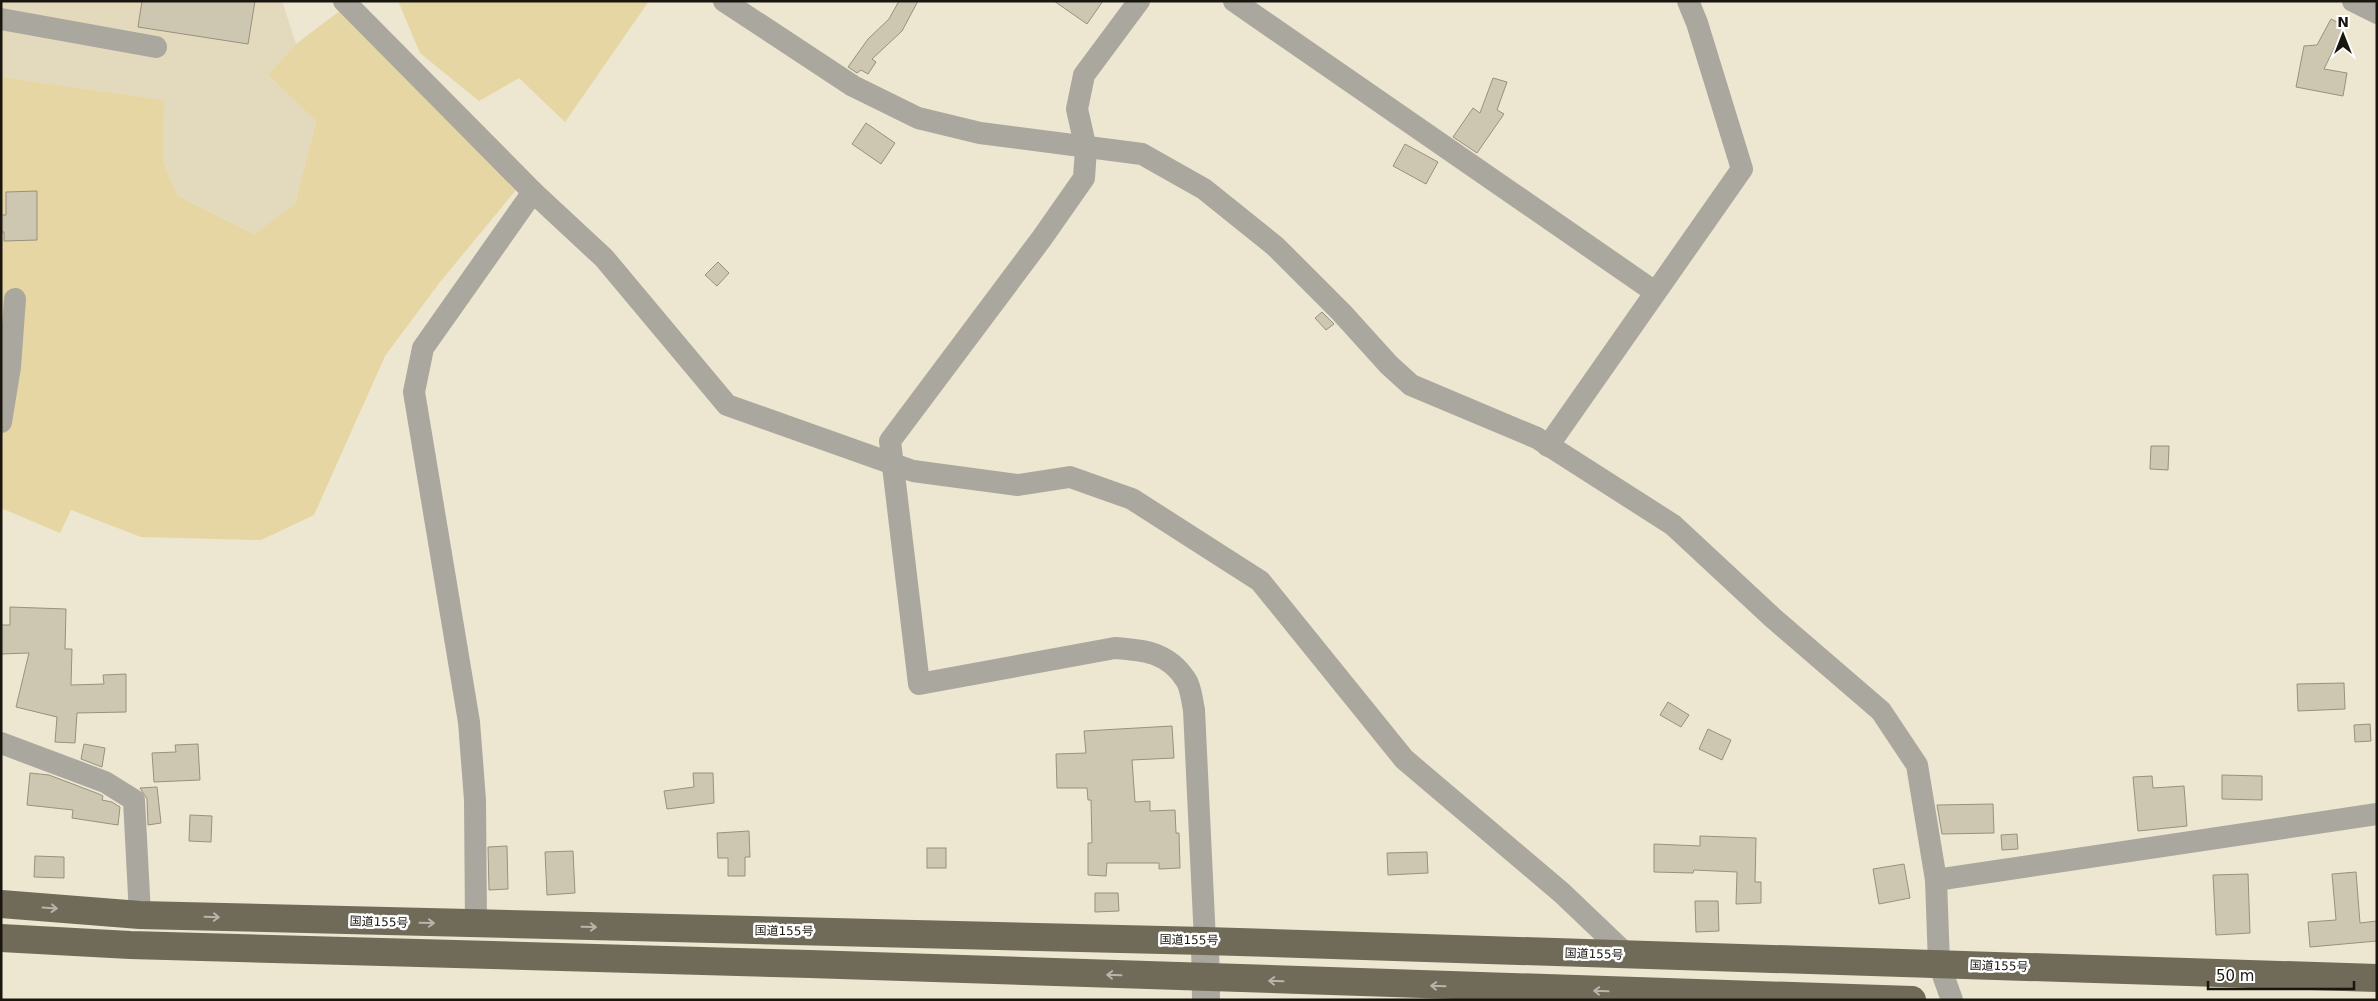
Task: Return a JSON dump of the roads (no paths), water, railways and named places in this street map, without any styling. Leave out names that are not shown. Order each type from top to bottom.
[{"type":"highway","name":"国道155号","points":[[1,904],[140,915],[1205,941],[2377,978]]},
{"type":"highway","points":[[1,938],[130,945],[800,964],[1206,989],[1912,1000]]},
{"type":"street","points":[[344,1],[533,192],[604,258],[727,405],[913,471],[1018,485],[1070,477],[1132,499],[1260,581],[1404,759],[1562,893],[1627,955]]},
{"type":"street","points":[[724,1],[853,86],[918,118],[980,133],[1086,149],[1142,154],[1204,189],[1276,246],[1341,312],[1389,365],[1411,385],[1536,438],[1673,525],[1773,618],[1881,711],[1917,765],[1936,880],[1939,964],[1952,1000]]},
{"type":"street","points":[[1139,1],[1084,75],[1077,109],[1086,149],[1084,178],[1042,238],[890,442],[919,684],[1115,648],[1146,650],[1168,660],[1186,680],[1194,710],[1206,989]]},
{"type":"street","points":[[1234,1],[1655,292]]},
{"type":"street","points":[[1548,446],[1742,169],[1697,24],[1688,1]]},
{"type":"street","points":[[2353,1],[2377,13]]},
{"type":"street","points":[[1,19],[156,47]]},
{"type":"street","points":[[476,924],[475,800],[469,722],[414,392],[422,348],[533,192]]},
{"type":"street","points":[[1,422],[10,367],[15,300]]},
{"type":"street","points":[[1,743],[105,782],[134,800],[140,915]]},
{"type":"street","points":[[1936,880],[2377,814]]}]
